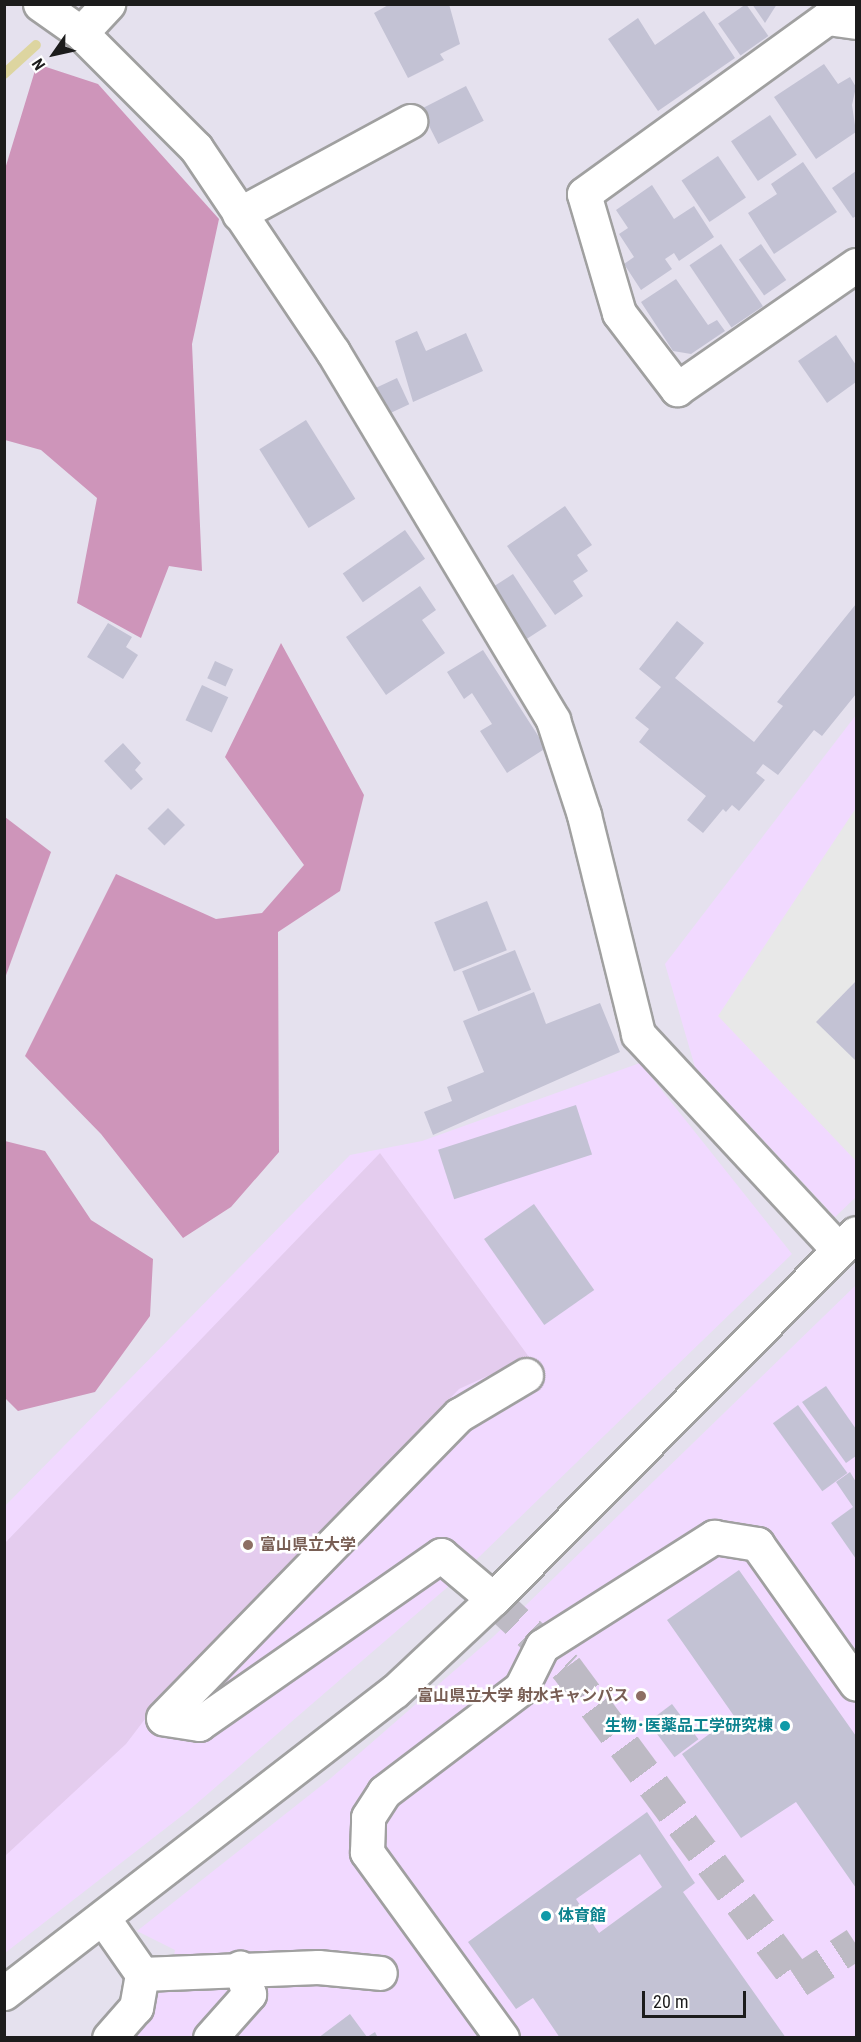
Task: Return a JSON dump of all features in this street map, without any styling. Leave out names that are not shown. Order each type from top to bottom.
[{"type":"street","points":[[4,1993],[395,1691],[493,1599],[848,1241],[638,1034],[584,815],[553,720],[333,352],[196,148],[81,33],[40,4]]},
{"type":"street","points":[[81,33],[108,4]]},
{"type":"street","points":[[852,277],[677,389],[619,313],[584,194],[828,18],[856,22]]},
{"type":"street","points":[[239,214],[410,121]]},
{"type":"street","points":[[493,1599],[441,1555],[199,1724],[163,1718],[459,1415],[526,1375]]},
{"type":"street","points":[[502,2037],[367,1852],[368,1818],[384,1792],[521,1688],[542,1646],[714,1537],[757,1544],[856,1684]]},
{"type":"street","points":[[103,1918],[142,1974],[136,2007],[109,2037]]},
{"type":"street","points":[[142,1974],[240,1968],[380,1973]]},
{"type":"street","points":[[210,2037],[249,1994],[240,1968]]},
{"type":"shaded area","points":[[37,64],[98,84],[219,219],[192,344],[202,571],[169,566],[141,638],[77,603],[97,498],[41,450],[5,440],[5,169]]},
{"type":"shaded area","points":[[281,643],[364,795],[340,891],[278,932],[279,1152],[231,1207],[183,1238],[101,1134],[25,1056],[116,874],[216,919],[262,913],[304,865],[225,757]]},
{"type":"shaded area","points":[[856,715],[856,1197],[835,1217],[695,1067],[665,964]]},
{"type":"shaded area","points":[[856,808],[856,1161],[718,1016]]},
{"type":"shaded area","points":[[5,817],[51,852],[5,978]]},
{"type":"shaded area","name":"富山県立大学","points":[[640,1063],[792,1254],[450,1585],[188,1811],[5,1953],[5,1506],[350,1155],[422,1141]]},
{"type":"shaded area","points":[[5,1141],[45,1151],[91,1220],[153,1259],[150,1316],[95,1392],[18,1411],[5,1398]]},
{"type":"shaded area","points":[[380,1153],[529,1357],[459,1389],[174,1681],[126,1744],[5,1856],[5,1543]]},
{"type":"shaded area","name":"富山県立大学 射水キャンパス","points":[[856,1285],[856,2037],[120,2038],[170,1978],[175,1950],[137,1931],[331,1778],[493,1637]]},
{"type":"building","points":[[390,4],[449,4],[460,44],[440,54],[444,60],[408,78],[374,13]]},
{"type":"building","points":[[746,4],[768,36],[741,55],[718,24]]},
{"type":"building","points":[[752,4],[777,4],[765,23]]},
{"type":"building","points":[[704,11],[735,58],[658,111],[608,39],[638,18],[655,45]]},
{"type":"building","points":[[824,64],[838,84],[850,77],[856,87],[852,105],[856,132],[816,159],[774,97]]},
{"type":"building","points":[[466,86],[484,121],[438,144],[421,109]]},
{"type":"building","points":[[770,115],[797,155],[758,181],[731,141]]},
{"type":"building","points":[[718,156],[746,197],[709,222],[682,181]]},
{"type":"building","points":[[803,162],[837,212],[774,254],[748,213],[777,194],[771,184]]},
{"type":"building","points":[[856,171],[856,216],[853,218],[832,188]]},
{"type":"building","points":[[652,185],[674,219],[694,206],[714,237],[679,261],[674,253],[665,259],[672,269],[641,290],[624,264],[634,257],[619,234],[628,228],[616,210]]},
{"type":"building","points":[[721,244],[763,306],[731,327],[689,265]]},
{"type":"building","points":[[761,244],[786,280],[764,296],[739,259]]},
{"type":"building","points":[[676,279],[708,325],[717,320],[725,331],[691,354],[673,351],[641,302]]},
{"type":"building","points":[[417,331],[426,351],[466,333],[483,371],[413,402],[395,341]]},
{"type":"building","points":[[836,335],[856,365],[856,382],[827,403],[798,361]]},
{"type":"building","points":[[397,378],[409,404],[388,414],[376,388]]},
{"type":"building","points":[[306,420],[355,499],[309,528],[259,449]]},
{"type":"building","points":[[565,506],[592,545],[577,555],[588,571],[573,581],[583,596],[555,615],[507,546]]},
{"type":"building","points":[[405,530],[425,559],[363,602],[343,574]]},
{"type":"building","points":[[513,574],[547,626],[526,640],[492,588]]},
{"type":"building","points":[[420,586],[436,610],[422,620],[445,653],[386,695],[346,637]]},
{"type":"building","points":[[856,604],[856,694],[822,736],[814,730],[778,775],[763,764],[756,773],[765,780],[739,811],[732,805],[726,812],[723,809],[703,833],[687,820],[706,796],[639,742],[649,729],[635,718],[661,687],[639,669],[677,621],[704,643],[675,678],[754,742],[783,706],[777,702]]},
{"type":"building","points":[[108,623],[132,637],[126,647],[138,655],[123,679],[87,657]]},
{"type":"building","points":[[483,650],[546,748],[507,773],[480,731],[492,724],[472,693],[464,699],[447,672]]},
{"type":"building","points":[[215,661],[233,669],[226,686],[207,678]]},
{"type":"building","points":[[202,685],[228,697],[212,733],[186,720]]},
{"type":"building","points":[[123,743],[141,763],[135,770],[143,779],[131,790],[104,761]]},
{"type":"building","points":[[168,808],[185,825],[164,845],[147,829]]},
{"type":"building","points":[[487,901],[507,950],[454,971],[434,922]]},
{"type":"building","points":[[515,950],[531,990],[478,1011],[462,971]]},
{"type":"building","points":[[856,981],[856,1061],[816,1022]]},
{"type":"building","points":[[534,992],[546,1024],[600,1003],[620,1052],[433,1135],[424,1112],[452,1101],[447,1087],[484,1072],[463,1021]]},
{"type":"building","points":[[576,1105],[592,1154],[454,1199],[438,1150]]},
{"type":"building","points":[[534,1204],[594,1290],[544,1325],[484,1239]]},
{"type":"building","points":[[826,1386],[856,1429],[856,1456],[846,1463],[802,1402]]},
{"type":"building","points":[[798,1405],[847,1473],[822,1491],[773,1423]]},
{"type":"building","points":[[850,1472],[856,1482],[856,1559],[831,1523],[853,1507],[836,1482]]},
{"type":"building","name":"生物･医薬品工学研究棟","points":[[739,1570],[856,1736],[856,1888],[796,1802],[741,1838],[682,1754],[734,1716],[667,1620]]},
{"type":"building","points":[[672,1704],[698,1739],[675,1757],[648,1722]]},
{"type":"building","name":"体育館","points":[[647,1812],[695,1883],[683,1892],[786,2038],[560,2038],[533,1998],[516,2009],[468,1942]],"holes":[[[640,1854],[662,1887],[599,1933],[576,1899]]]},
{"type":"building","points":[[350,2014],[367,2037],[375,2032],[378,2038],[318,2038]]},
{"type":"waterway","points":[[4,74],[36,45]]},
{"type":"tunnel","points":[[493,1599],[566,1667],[798,1981],[856,1943]]},
{"type":"place","name":"富山県立大学","points":[[248,1545]]},
{"type":"place","name":"富山県立大学 射水キャンパス","points":[[641,1696]]},
{"type":"place","name":"生物･医薬品工学研究棟","points":[[785,1726]]},
{"type":"place","name":"体育館","points":[[546,1916]]}]
